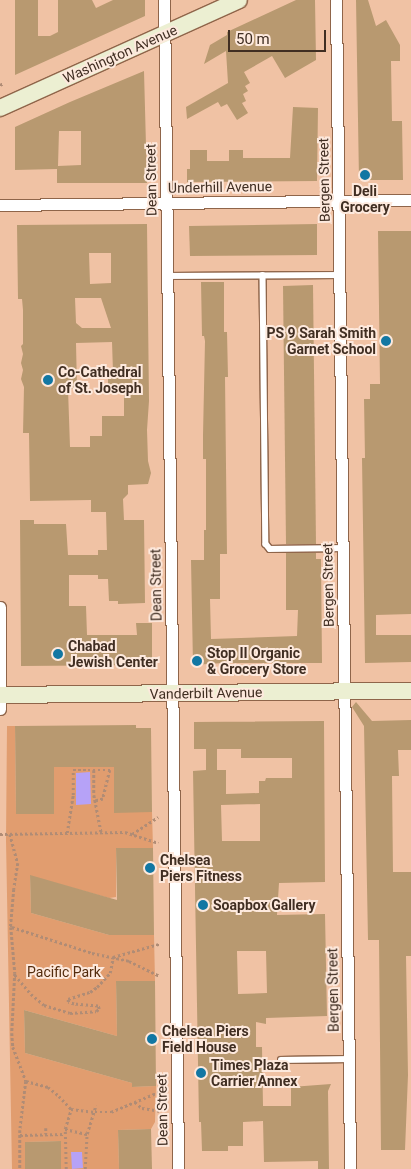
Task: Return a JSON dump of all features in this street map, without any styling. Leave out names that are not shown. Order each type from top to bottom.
[{"type":"main road","name":"Washington Avenue","points":[[0,108],[239,0]]},
{"type":"main road","name":"Vanderbilt Avenue","points":[[0,695],[411,691]]},
{"type":"street","name":"Dean Street","points":[[164,0],[178,1169]]},
{"type":"street","name":"Bergen Street","points":[[336,0],[350,1169]]},
{"type":"street","name":"Underhill Avenue","points":[[0,205],[411,200]]},
{"type":"street","points":[[0,607],[0,708]]},
{"type":"lane","points":[[167,276],[340,274]]},
{"type":"lane","points":[[262,275],[266,544],[270,548],[343,548]]},
{"type":"lane","points":[[281,1060],[348,1059]]},
{"type":"path","points":[[0,85],[4,83]]},
{"type":"path","points":[[67,833],[73,795],[73,770],[89,768],[94,770],[110,770],[103,799],[95,801]]},
{"type":"path","points":[[94,770],[95,801],[101,832]]},
{"type":"path","points":[[132,834],[158,817]]},
{"type":"path","points":[[0,834],[125,832],[158,843]]},
{"type":"path","points":[[10,834],[18,863],[11,927],[15,975],[13,1047],[26,1082],[20,1135],[20,1169]]},
{"type":"path","points":[[11,927],[44,939],[129,961],[160,976]]},
{"type":"path","points":[[113,957],[159,944]]},
{"type":"path","points":[[15,975],[31,994],[44,1005],[70,1013],[96,1011],[99,1009],[98,1006],[74,1004],[68,1002],[68,999],[83,995],[97,987],[110,973],[113,957]]},
{"type":"path","points":[[26,1082],[48,1087],[71,1109],[95,1112],[111,1112],[160,1091]]},
{"type":"path","points":[[135,1102],[142,1108],[161,1111]]},
{"type":"path","points":[[85,1169],[88,1134],[96,1105]]},
{"type":"path","points":[[66,1169],[65,1129],[71,1109]]},
{"type":"path","points":[[46,1128],[46,1134]]},
{"type":"path","points":[[65,1129],[88,1134]]},
{"type":"path","points":[[20,1135],[65,1134]]},
{"type":"green space","name":"Pacific Park","points":[[7,726],[15,726],[16,814],[54,814],[54,767],[114,767],[114,812],[152,812],[153,848],[116,849],[116,897],[109,898],[30,876],[31,913],[109,935],[154,935],[155,981],[116,981],[117,1036],[24,1010],[25,1053],[132,1083],[132,1087],[156,1086],[155,1122],[151,1129],[118,1130],[119,1169],[61,1169],[61,1141],[25,1142],[25,1169],[12,1169],[6,840]]},
{"type":"shaded area","points":[[90,772],[91,804],[76,805],[76,773]]},
{"type":"shaded area","points":[[71,1152],[82,1152],[83,1168],[72,1169]]},
{"type":"building","points":[[15,0],[38,0],[38,36],[50,36],[58,32],[58,0],[92,0],[96,8],[113,0],[145,0],[145,16],[15,75]]},
{"type":"building","points":[[296,0],[315,0],[316,60],[285,78],[272,56],[244,72],[250,83],[245,86],[248,91],[243,94],[246,101],[242,103],[248,113],[237,120],[227,104],[221,107],[218,102],[187,119],[186,107],[228,83],[226,51],[204,64],[210,45],[227,35],[227,32]]},
{"type":"building","points":[[356,0],[368,0],[376,26],[386,20],[400,45],[400,61],[391,61],[392,121],[402,121],[403,180],[359,180]]},
{"type":"building","points":[[144,71],[147,183],[57,183],[57,169],[15,170],[15,127]],"holes":[[[59,131],[81,131],[81,165],[58,166]]]},
{"type":"building","points":[[293,107],[318,108],[317,181],[187,182],[187,169],[190,169],[190,150],[207,150],[207,161],[229,161],[229,150],[243,150],[243,158],[290,158]]},
{"type":"building","points":[[147,224],[149,401],[147,430],[148,461],[151,473],[148,484],[128,485],[128,494],[123,499],[124,520],[144,520],[145,603],[118,604],[118,601],[109,601],[108,579],[98,579],[98,575],[69,575],[69,606],[86,606],[87,635],[137,635],[136,623],[152,623],[152,665],[21,666],[20,520],[34,520],[34,524],[66,524],[68,555],[98,555],[98,550],[107,550],[106,512],[91,512],[91,500],[30,501],[29,433],[23,433],[24,387],[21,379],[23,354],[21,346],[23,344],[23,310],[22,299],[18,299],[17,225]],"holes":[[[89,253],[111,253],[111,283],[90,284]],[[75,298],[101,298],[111,328],[82,328],[76,323]],[[112,342],[113,372],[108,372],[108,387],[124,386],[124,416],[102,416],[102,436],[90,436],[90,447],[70,447],[68,389],[77,389],[76,343]]]},
{"type":"building","points":[[317,224],[317,255],[190,256],[189,226]]},
{"type":"building","points":[[378,231],[411,231],[411,614],[376,615],[376,635],[411,635],[411,662],[365,663],[362,458],[365,458],[364,399],[370,399],[370,384],[380,384]]},
{"type":"building","points":[[201,282],[224,282],[224,332],[227,332],[228,377],[225,377],[227,554],[220,554],[220,599],[210,599],[211,639],[297,636],[298,610],[286,610],[286,553],[316,553],[316,559],[321,559],[322,663],[223,663],[193,665],[191,560],[204,560],[204,530],[206,530],[206,459],[203,459],[205,341],[204,336],[202,336]]},
{"type":"building","points":[[313,285],[316,544],[286,544],[283,286]]},
{"type":"building","points":[[356,702],[372,721],[411,720],[411,750],[398,750],[399,776],[392,776],[393,872],[411,872],[411,956],[406,956],[408,1075],[405,1150],[381,1150],[379,940],[368,940],[364,726],[352,707]]},
{"type":"building","points":[[324,721],[325,882],[279,883],[277,915],[325,914],[327,1016],[266,1018],[266,1024],[256,1022],[256,1047],[262,1047],[263,1106],[291,1106],[291,1087],[331,1084],[328,1091],[329,1169],[318,1169],[318,1161],[264,1162],[263,1121],[243,1122],[243,1146],[228,1146],[228,1151],[202,1151],[201,1122],[199,1122],[193,771],[206,770],[206,749],[194,749],[194,722]],"holes":[[[217,749],[241,749],[241,758],[292,758],[292,778],[266,778],[265,781],[259,781],[259,793],[226,794],[226,770],[217,770]],[[260,804],[260,841],[222,841],[221,805]],[[237,951],[266,951],[267,993],[238,994]]]},
{"type":"building","points":[[136,725],[136,728],[151,728],[152,812],[114,813],[114,767],[54,767],[54,814],[16,814],[15,726]]},
{"type":"building","points":[[116,848],[153,848],[154,935],[109,935],[31,913],[30,875],[117,900]]},
{"type":"building","points":[[116,981],[155,981],[156,1086],[132,1087],[132,1083],[25,1053],[24,1010],[117,1036]]},
{"type":"building","points":[[151,1129],[152,1169],[119,1169],[118,1130]]},
{"type":"building","points":[[61,1141],[61,1169],[25,1169],[25,1142]]},
{"type":"place","name":"Deli Grocery","points":[[365,175]]},
{"type":"place","name":"PS 9 Sarah Smith Garnet School","points":[[386,341]]},
{"type":"place","name":"Co-Cathedral of St. Joseph","points":[[48,380]]},
{"type":"place","name":"Chabad Jewish Center","points":[[58,654]]},
{"type":"place","name":"Stop II Organic & Grocery Store","points":[[197,661]]},
{"type":"place","name":"Chelsea Piers Fitness","points":[[150,868]]},
{"type":"place","name":"Soapbox Gallery","points":[[203,905]]},
{"type":"place","name":"Chelsea Piers Field House","points":[[152,1039]]},
{"type":"place","name":"Times Plaza Carrier Annex","points":[[201,1073]]}]
